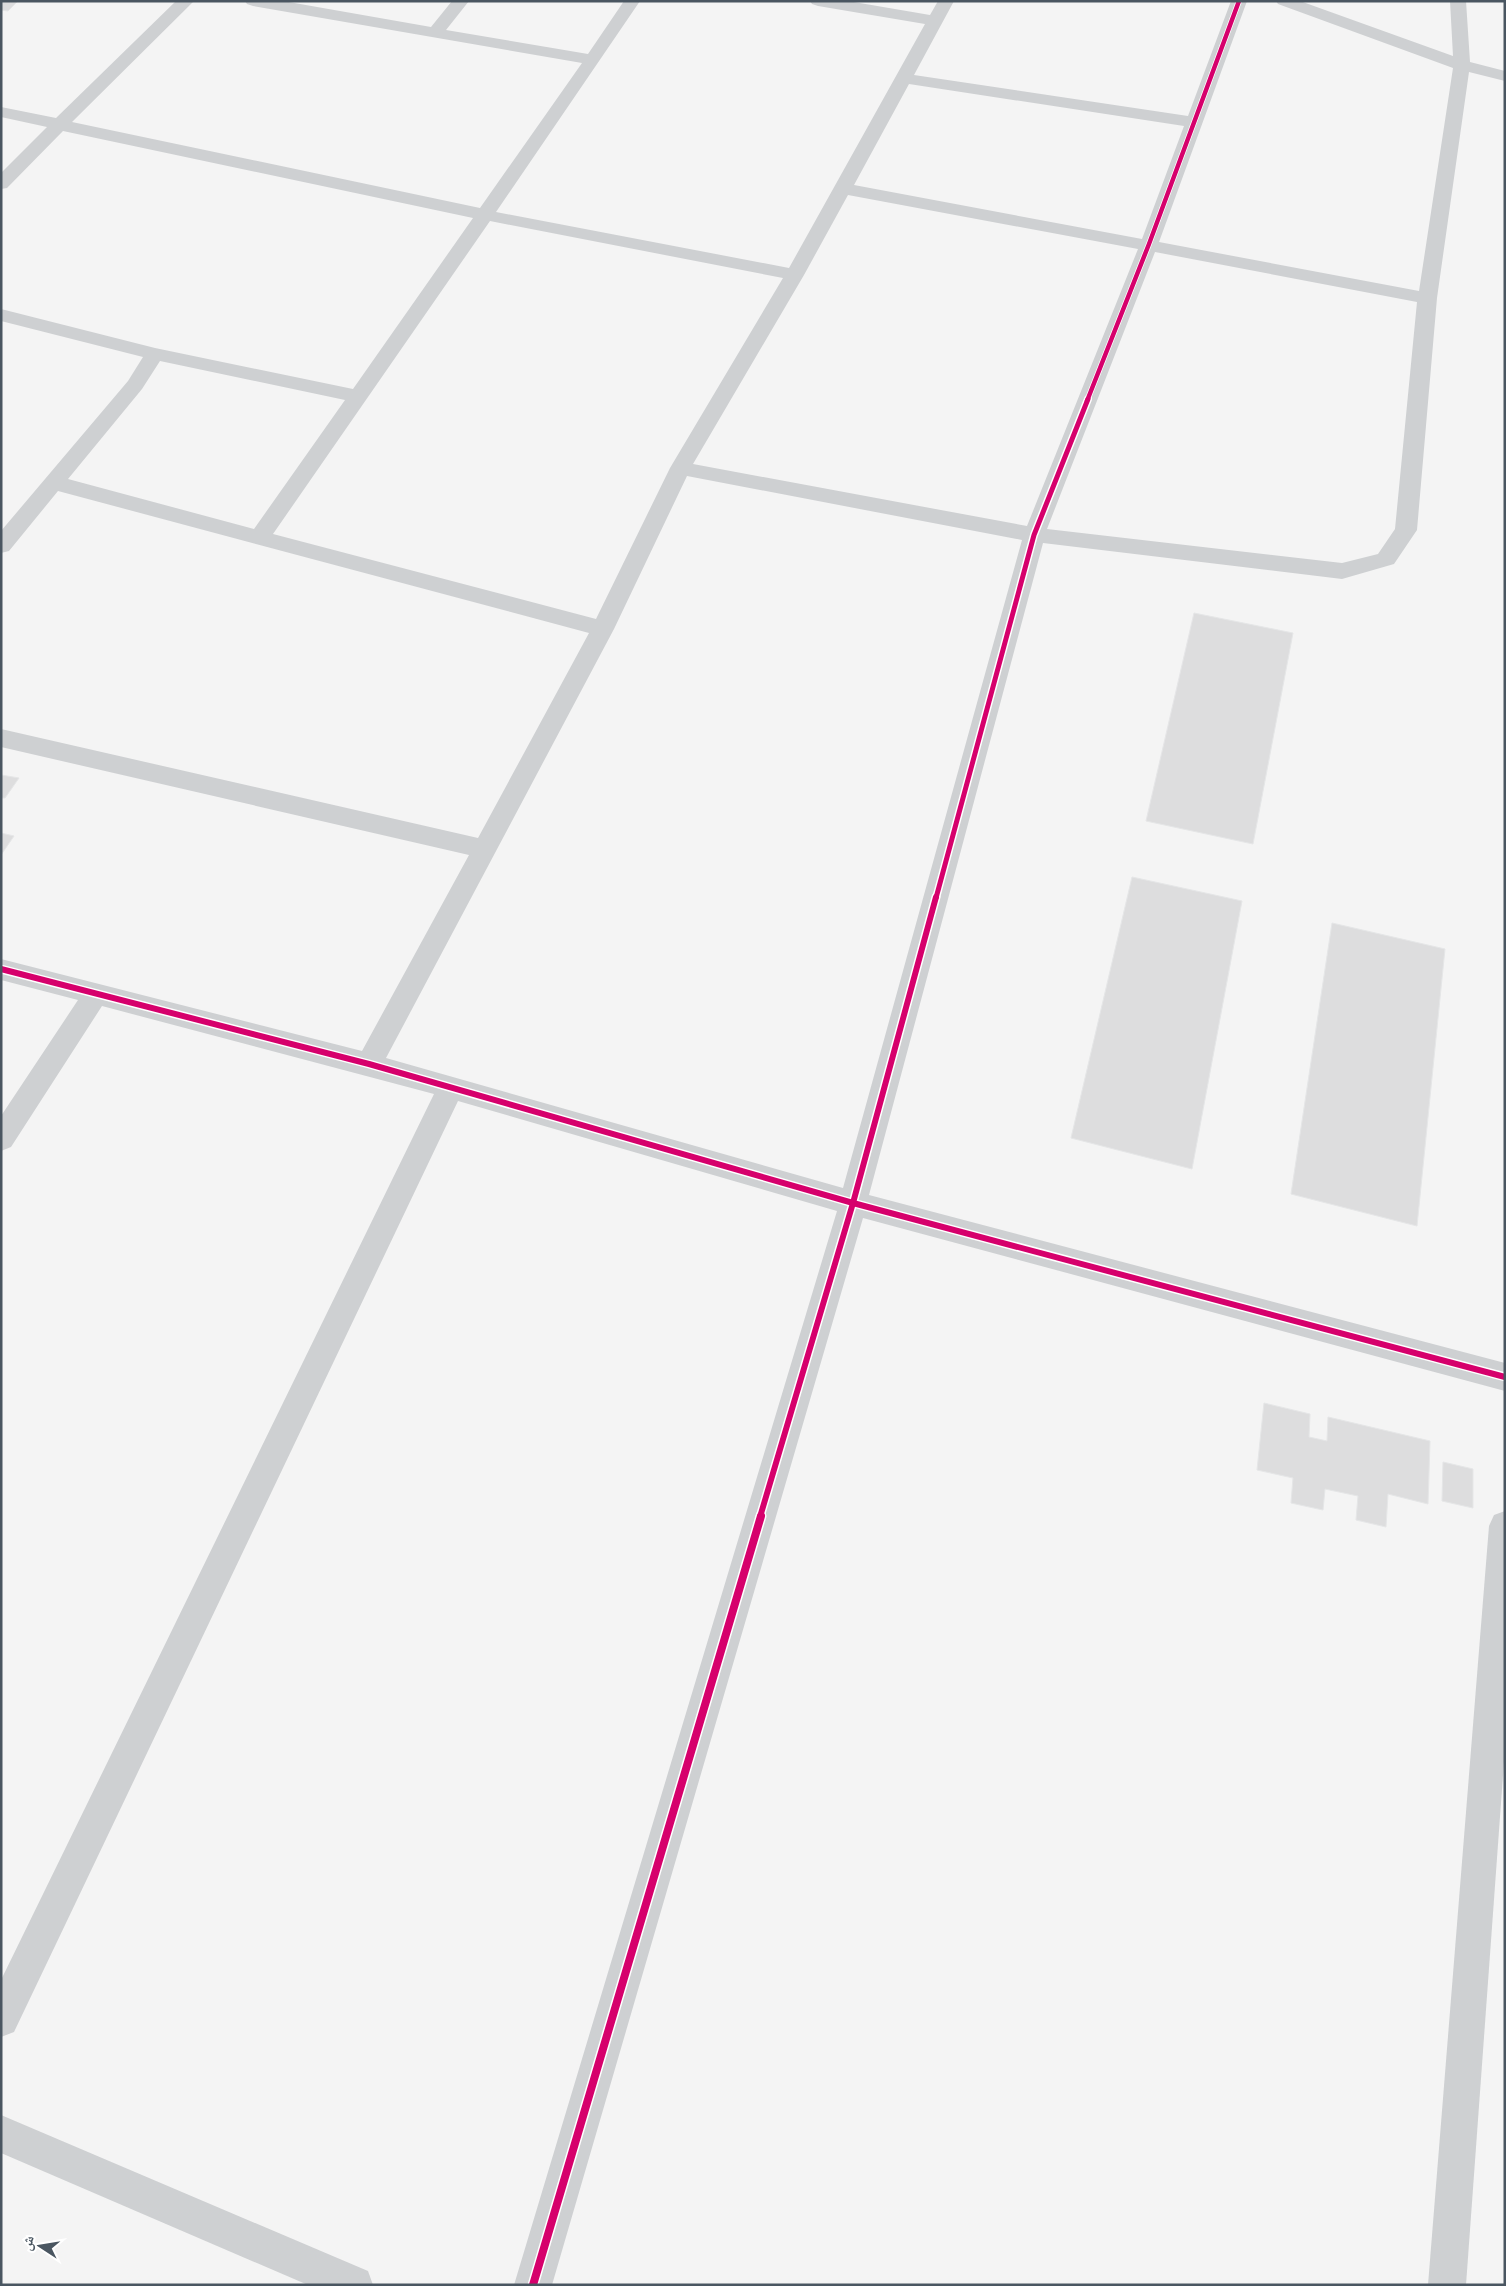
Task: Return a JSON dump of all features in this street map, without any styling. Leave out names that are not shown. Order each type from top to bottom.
[{"type":"street","points":[[1,184],[186,1]]},
{"type":"street","points":[[253,1],[593,60]]},
{"type":"street","points":[[436,33],[461,1]]},
{"type":"street","points":[[259,538],[593,60],[632,1]]},
{"type":"street","points":[[818,1],[934,22]]},
{"type":"street","points":[[369,1064],[603,629],[680,468],[795,275],[946,1]]},
{"type":"street","points":[[533,2285],[853,1204],[1034,534],[1149,244],[1239,1]]},
{"type":"street","points":[[1284,1],[1462,65],[1505,76]]},
{"type":"street","points":[[680,468],[1034,534],[1342,571],[1386,559],[1406,530],[1427,298],[1462,65],[1458,1]]},
{"type":"street","points":[[903,78],[1193,122]]},
{"type":"street","points":[[1,112],[485,215],[795,275]]},
{"type":"street","points":[[842,188],[1149,244],[1427,298]]},
{"type":"street","points":[[1,315],[155,354],[358,396]]},
{"type":"street","points":[[1,546],[55,484],[135,385],[155,354]]},
{"type":"street","points":[[55,484],[603,629]]},
{"type":"street","points":[[1,738],[484,849]]},
{"type":"street","points":[[1,969],[369,1064],[853,1204],[1505,1377]]},
{"type":"street","points":[[1,1139],[96,994]]},
{"type":"street","points":[[1,2019],[451,1088]]},
{"type":"street","points":[[1447,2285],[1505,1526]]},
{"type":"street","points":[[1,2134],[354,2285]]},
{"type":"building","points":[[1,1],[17,2],[8,11],[1,10]]},
{"type":"building","points":[[1194,613],[1293,633],[1253,844],[1146,821]]},
{"type":"building","points":[[1,775],[19,778],[5,798],[1,798]]},
{"type":"building","points":[[1,833],[14,836],[1,855]]},
{"type":"building","points":[[1132,877],[1242,901],[1192,1169],[1071,1138]]},
{"type":"building","points":[[1332,923],[1445,949],[1417,1226],[1291,1194]]},
{"type":"building","points":[[1264,1403],[1310,1414],[1309,1437],[1327,1441],[1328,1417],[1430,1441],[1428,1504],[1388,1494],[1386,1527],[1356,1520],[1358,1496],[1325,1489],[1323,1510],[1291,1503],[1293,1478],[1257,1470]]},
{"type":"building","points":[[1443,1462],[1473,1469],[1473,1508],[1442,1501]]},
{"type":"cycle path","points":[[533,2285],[853,1203],[1034,535],[1149,244],[1239,1]]},
{"type":"cycle path","points":[[1,969],[369,1064],[853,1203],[1505,1377]]}]
